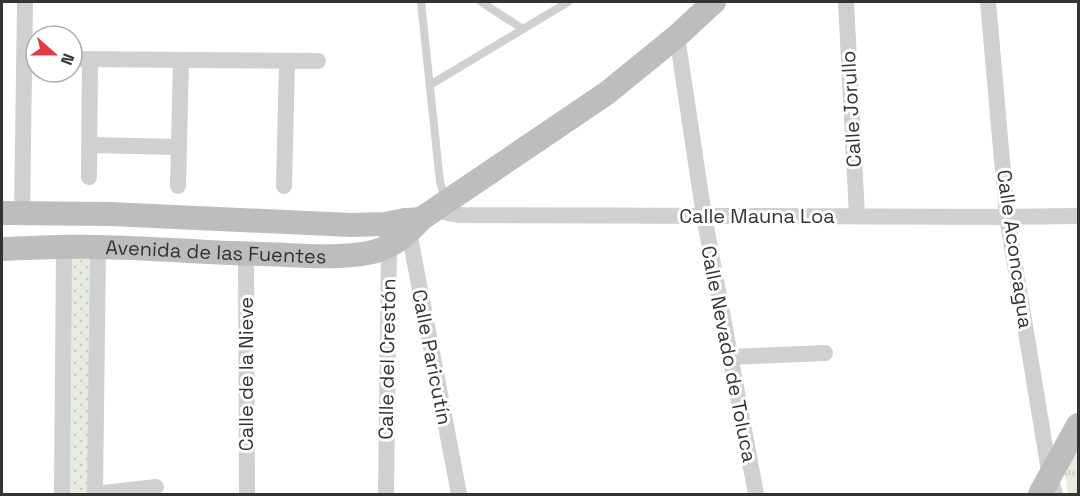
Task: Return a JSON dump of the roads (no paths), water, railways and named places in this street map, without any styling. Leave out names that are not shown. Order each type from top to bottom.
[{"type":"main road","name":"Avenida de las Fuentes","points":[[2,249],[98,247],[347,256],[369,253],[608,93],[714,2]]},
{"type":"main road","name":"Avenida de las Fuentes","points":[[12,213],[110,214],[351,225],[413,222]]},
{"type":"main road","points":[[1050,489],[1078,425]]},
{"type":"street","points":[[25,2],[27,24]]},
{"type":"street","name":"Calle Jorullo","points":[[846,2],[857,216]]},
{"type":"street","name":"Calle Aconcagua","points":[[988,2],[1007,217],[1050,489]]},
{"type":"street","name":"Calle Nevado de Toluca","points":[[677,36],[704,216],[756,495]]},
{"type":"street","points":[[84,60],[318,61]]},
{"type":"street","points":[[89,177],[90,60]]},
{"type":"street","points":[[178,186],[181,60]]},
{"type":"street","points":[[284,186],[287,61]]},
{"type":"street","points":[[12,213],[27,84]]},
{"type":"street","points":[[89,145],[179,147]]},
{"type":"street","name":"Calle Mauna Loa","points":[[413,222],[448,213],[460,215],[1078,216]]},
{"type":"street","name":"Calle del Crestón","points":[[386,495],[413,222]]},
{"type":"street","name":"Calle Paricutín","points":[[413,222],[459,495]]},
{"type":"street","points":[[62,495],[64,247]]},
{"type":"street","points":[[98,247],[95,494],[156,487]]},
{"type":"street","name":"Calle de la Nieve","points":[[246,254],[247,495]]},
{"type":"street","points":[[730,357],[825,353]]},
{"type":"lane","points":[[413,222],[440,182],[421,2]]},
{"type":"lane","points":[[481,2],[523,29]]},
{"type":"lane","points":[[430,85],[568,2]]}]
